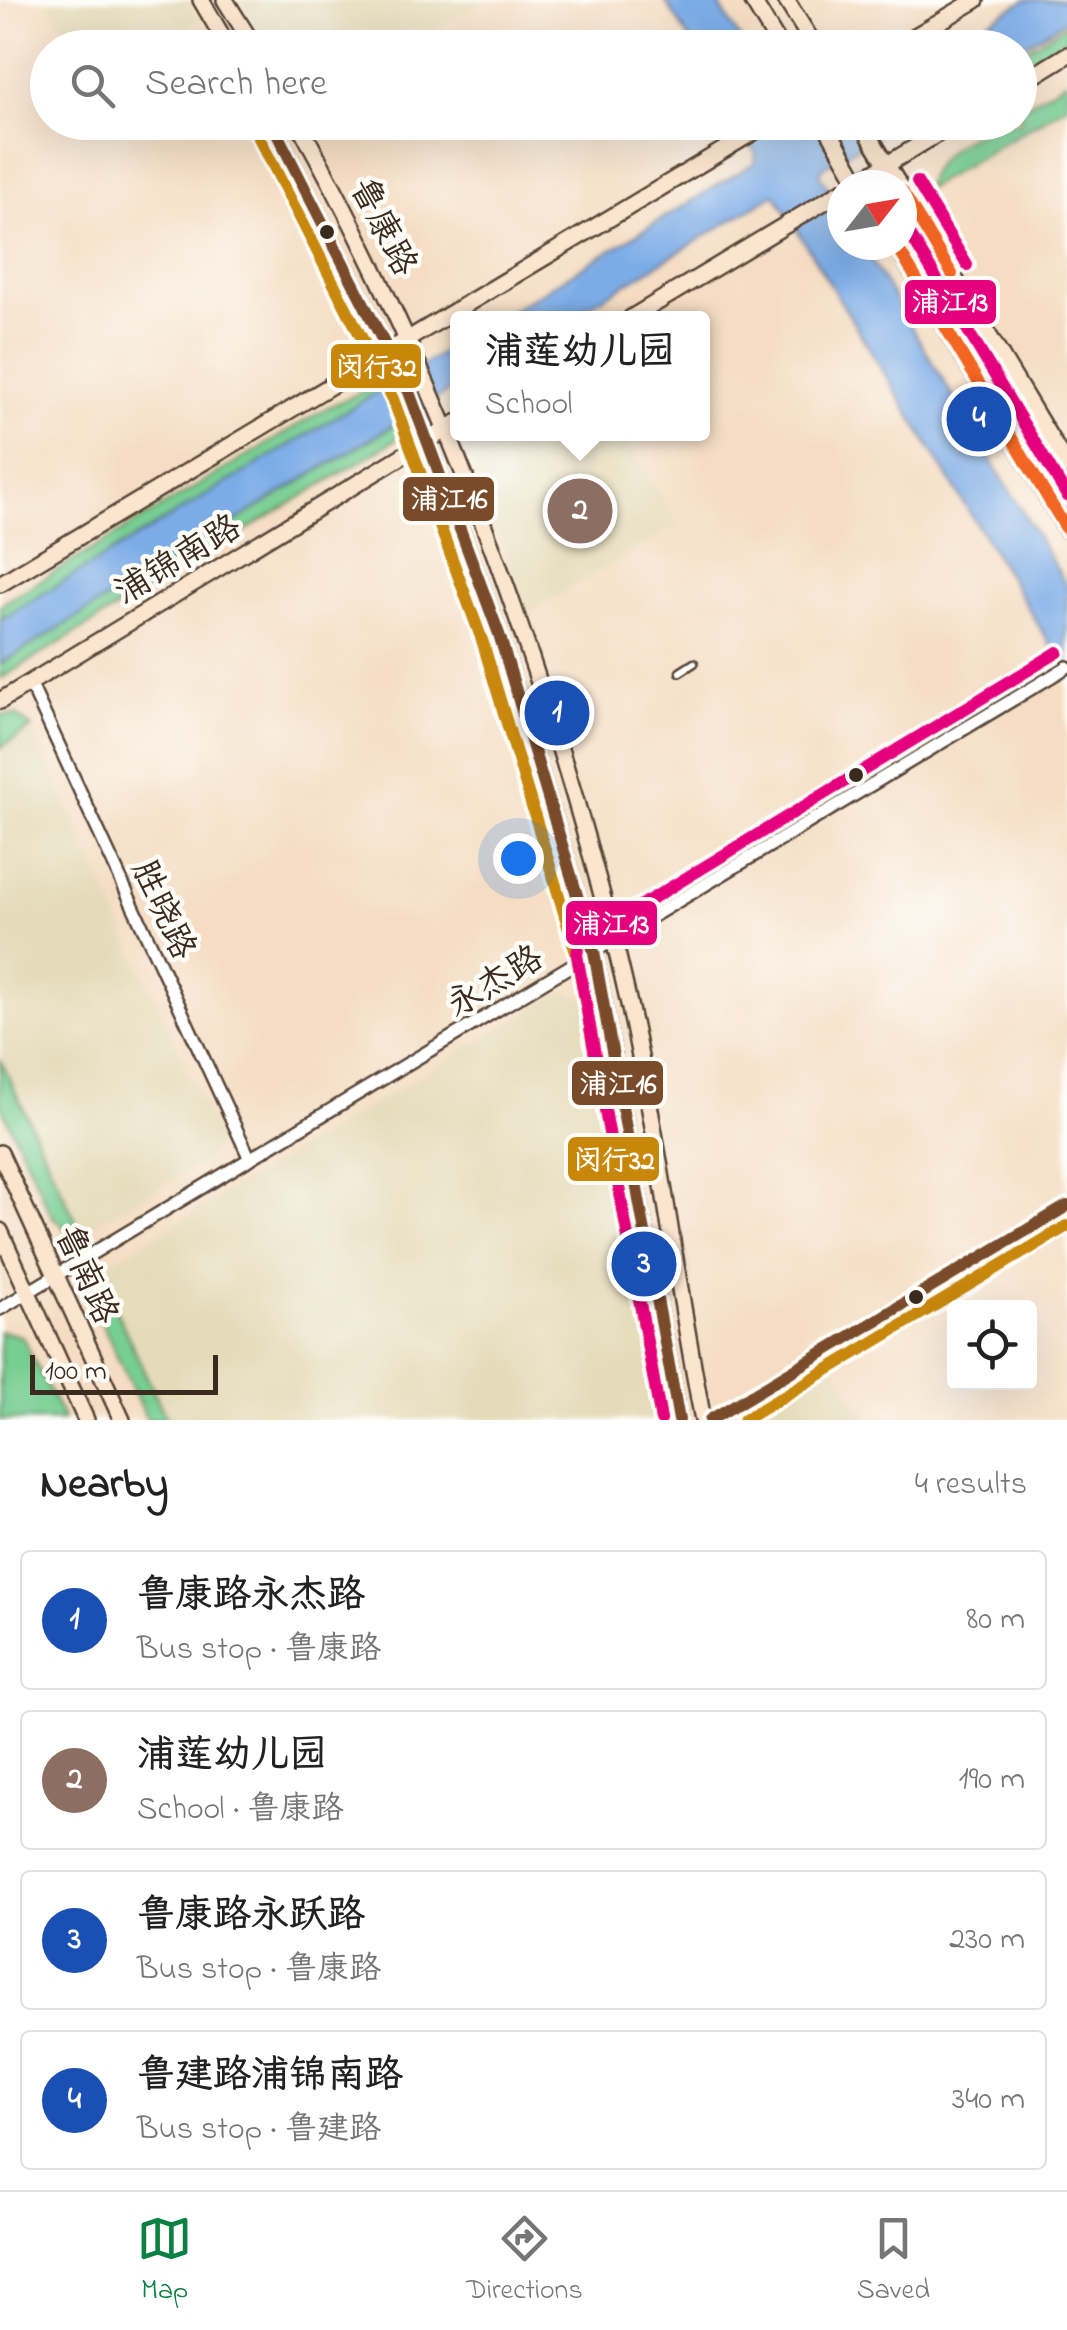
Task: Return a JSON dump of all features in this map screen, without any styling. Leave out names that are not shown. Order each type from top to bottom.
[{"type":"street","points":[[201,0],[218,30]]},
{"type":"street","points":[[225,0],[243,30]]},
{"type":"street","points":[[752,0],[770,30]]},
{"type":"street","points":[[786,0],[805,30]]},
{"type":"street","points":[[925,30],[976,0]]},
{"type":"street","points":[[1037,74],[1067,55]]},
{"type":"street","name":"鲁康路","points":[[280,140],[389,351],[426,442],[499,634],[594,952]]},
{"type":"street","name":"鲁康路","points":[[307,140],[450,424]]},
{"type":"street","name":"浦锦南路","points":[[458,311],[741,140]]},
{"type":"street","points":[[834,140],[850,170]]},
{"type":"street","points":[[872,140],[890,170]]},
{"type":"street","points":[[879,170],[928,140]]},
{"type":"street","points":[[642,311],[827,201]]},
{"type":"street","points":[[917,216],[1067,466]]},
{"type":"street","points":[[905,260],[1067,530]]},
{"type":"street","name":"浦锦南路","points":[[0,584],[450,316]]},
{"type":"street","name":"浦锦南路","points":[[0,701],[450,427]]},
{"type":"street","name":"鲁康路","points":[[453,441],[456,461],[550,716],[614,940]]},
{"type":"street","name":"永杰路","points":[[0,1309],[1067,667]]},
{"type":"street","name":"胜晓路","points":[[30,683],[250,1159]]},
{"type":"street","points":[[614,940],[707,1420],[1067,1206]]},
{"type":"street","points":[[594,952],[679,1420]]},
{"type":"street","name":"鲁南路","points":[[0,1153],[122,1420]]},
{"type":"street","name":"鲁南路","points":[[0,1231],[86,1420]]},
{"type":"lane","points":[[680,672],[694,663]]},
{"type":"shaded area","points":[[47,0],[188,0],[200,20],[183,30],[65,30]]},
{"type":"shaded area","points":[[241,0],[485,0],[435,30],[258,30]]},
{"type":"shaded area","points":[[509,441],[627,441],[678,524],[528,614],[471,464]]},
{"type":"shaded area","points":[[32,728],[219,1139],[208,1160],[81,1232],[0,1059],[0,748]]},
{"type":"shaded area","points":[[569,992],[588,1001],[595,1012],[663,1402],[659,1420],[167,1420],[97,1270],[557,994]]},
{"type":"shaded area","points":[[834,1366],[867,1420],[745,1420]]},
{"type":"green space","points":[[1067,24],[1067,39],[1037,57],[1037,43]]},
{"type":"green space","points":[[1067,80],[1067,105],[1037,123],[1037,99]]},
{"type":"green space","points":[[1008,140],[926,189],[937,162],[961,141]]},
{"type":"green space","points":[[387,387],[0,620],[0,605],[328,407],[370,388]]},
{"type":"green space","points":[[404,419],[399,438],[0,679],[0,664]]},
{"type":"green space","points":[[0,715],[17,715],[32,728],[0,748]]},
{"type":"green space","points":[[0,1059],[81,1232],[70,1233],[52,1216],[0,1104]]},
{"type":"green space","points":[[97,1270],[167,1420],[147,1420],[91,1300],[89,1290]]},
{"type":"green space","points":[[0,1331],[22,1336],[64,1420],[0,1420]]},
{"type":"water","points":[[665,0],[716,0],[735,30],[684,30]]},
{"type":"water","points":[[1025,0],[1067,0],[1067,19],[1037,38],[1037,30],[975,30]]},
{"type":"water","points":[[748,140],[869,140],[823,168],[820,175],[827,187],[827,260],[871,260],[1067,586],[1067,672],[775,194],[581,311],[511,311],[754,163],[756,154]]},
{"type":"water","points":[[450,348],[450,390],[0,664],[0,620]]},
{"type":"transit line","name":"闵行32","points":[[260,140],[393,399],[482,640],[577,956],[661,1420]]},
{"type":"transit line","name":"浦江16","points":[[280,140],[409,392],[499,634],[594,952],[679,1420]]},
{"type":"transit line","name":"浦江13","points":[[917,182],[967,265]]},
{"type":"transit line","points":[[917,216],[952,274]]},
{"type":"transit line","name":"浦江13","points":[[917,246],[1067,496]]},
{"type":"transit line","points":[[905,260],[1067,530]]},
{"type":"transit line","name":"浦江13","points":[[661,1420],[577,955],[579,943],[1058,652]]},
{"type":"transit line","name":"浦江16","points":[[710,1420],[1067,1206]]},
{"type":"transit line","name":"闵行32","points":[[744,1420],[1067,1226]]},
{"type":"place","name":"鲁建路浦锦南路","points":[[979,419]]},
{"type":"place","name":"浦莲幼儿园","points":[[580,511]]},
{"type":"place","name":"鲁康路永杰路","points":[[557,713]]},
{"type":"place","name":"鲁康路永跃路","points":[[644,1264]]}]
